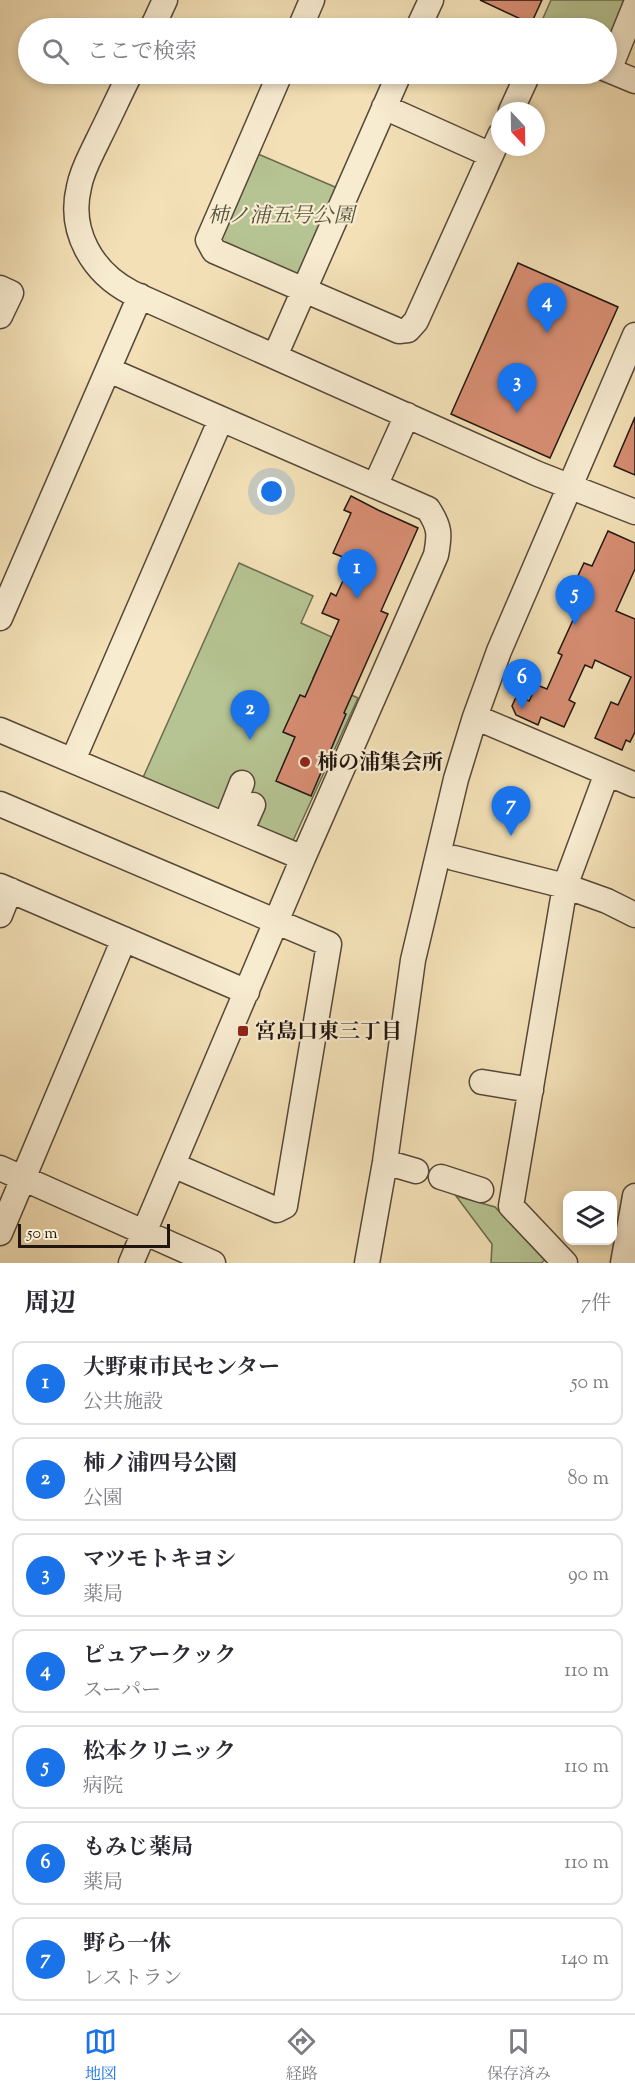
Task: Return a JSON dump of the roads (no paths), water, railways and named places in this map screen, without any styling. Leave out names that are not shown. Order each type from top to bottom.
[{"type":"street","points":[[157,18],[165,0]]},
{"type":"street","points":[[304,18],[312,0]]},
{"type":"street","points":[[423,18],[431,0]]},
{"type":"street","points":[[617,48],[635,6]]},
{"type":"street","points":[[617,73],[635,81]]},
{"type":"street","points":[[125,84],[82,177],[76,209],[82,240],[92,259],[114,282],[140,296],[407,415],[569,486],[635,512]]},
{"type":"street","points":[[276,84],[208,240],[214,251],[282,274],[304,289],[399,331],[408,330],[416,321],[491,154]]},
{"type":"street","points":[[274,356],[394,84]]},
{"type":"street","points":[[515,102],[523,84]]},
{"type":"street","points":[[384,107],[491,144]]},
{"type":"street","points":[[0,288],[11,293],[0,316]]},
{"type":"street","points":[[0,618],[140,296]]},
{"type":"street","points":[[367,1263],[385,1162],[413,960],[456,779],[475,717],[503,641],[635,335]]},
{"type":"street","points":[[109,370],[428,509],[437,522],[440,536],[436,555],[303,858],[131,1263]]},
{"type":"street","points":[[375,486],[407,415]]},
{"type":"street","points":[[73,760],[221,418]]},
{"type":"street","points":[[475,717],[635,785]]},
{"type":"street","points":[[0,730],[303,858]]},
{"type":"street","points":[[497,1197],[531,1090],[565,886],[608,773]]},
{"type":"street","points":[[236,829],[229,816],[242,783]]},
{"type":"street","points":[[0,804],[328,944],[285,1206],[277,1210],[173,1165]]},
{"type":"street","points":[[236,829],[245,823],[253,805]]},
{"type":"street","points":[[454,858],[565,886],[607,901],[635,915]]},
{"type":"street","points":[[0,915],[5,888],[247,992]]},
{"type":"street","points":[[0,1233],[124,939]]},
{"type":"street","points":[[482,1082],[531,1090]]},
{"type":"street","points":[[385,1162],[416,1171]]},
{"type":"street","points":[[0,1168],[213,1263]]},
{"type":"street","points":[[441,1177],[497,1197],[566,1263]]},
{"type":"street","points":[[623,1263],[635,1196]]},
{"type":"place","name":"ピュアークック","points":[[547,333]]},
{"type":"place","name":"マツモトキヨシ","points":[[517,413]]},
{"type":"place","name":"大野東市民センター","points":[[357,599]]},
{"type":"place","name":"松本クリニック","points":[[575,625]]},
{"type":"place","name":"もみじ薬局","points":[[522,709]]},
{"type":"place","name":"柿ノ浦四号公園","points":[[250,740]]},
{"type":"place","name":"柿の浦集会所","points":[[305,762]]},
{"type":"place","name":"野ら一休","points":[[511,836]]},
{"type":"place","name":"宮島口東三丁目","points":[[243,1031]]},
{"type":"park label","name":"柿ノ浦五号公園","points":[[281,215]]}]
